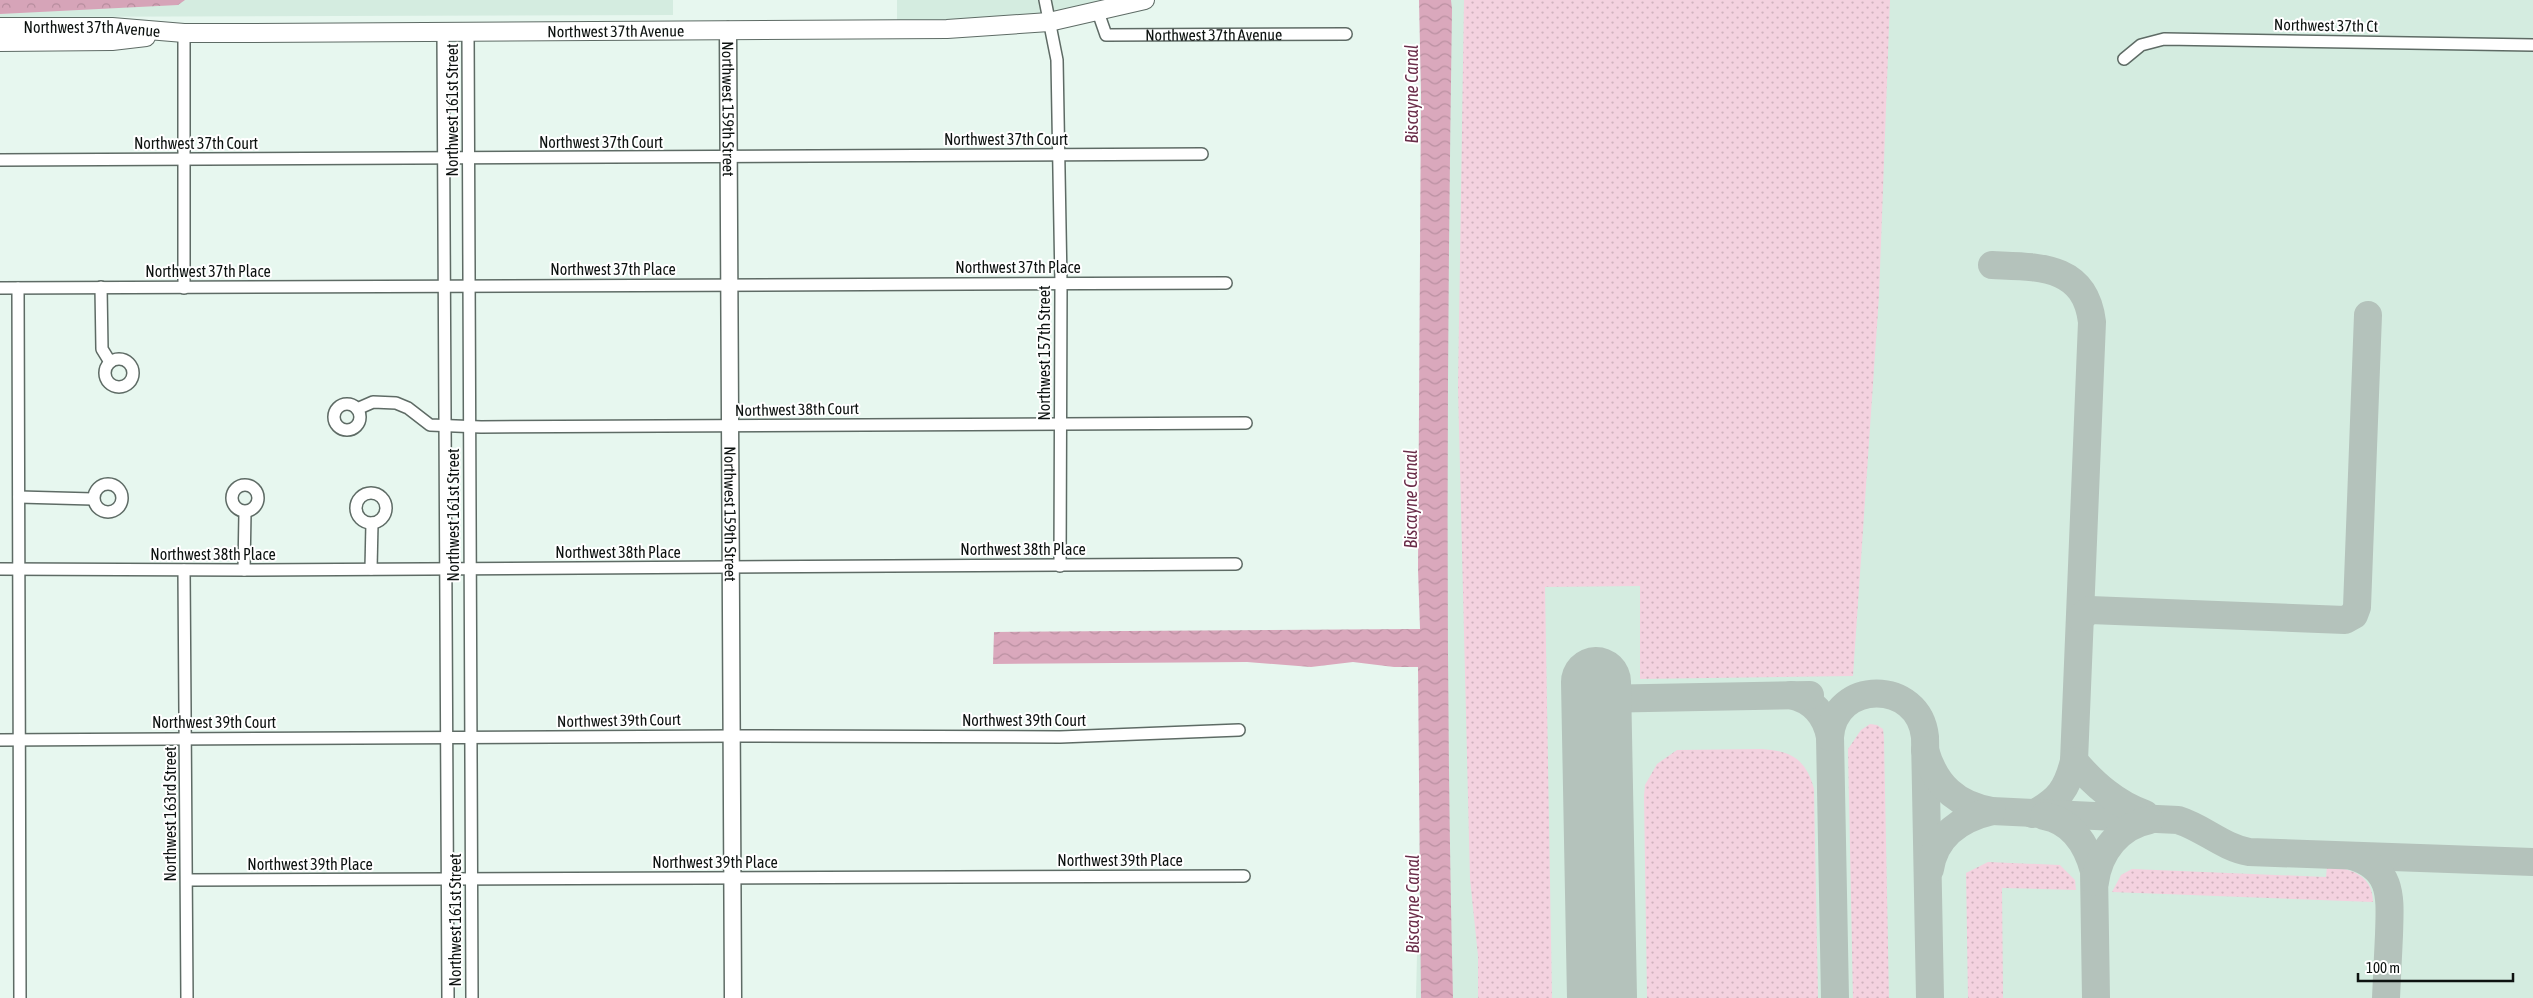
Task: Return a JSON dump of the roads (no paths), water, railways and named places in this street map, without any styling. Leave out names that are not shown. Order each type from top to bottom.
[{"type":"main road","name":"Northwest 37th Avenue","points":[[0,27],[112,27],[184,33],[947,29],[1049,22],[1145,0]]},
{"type":"main road","name":"Northwest 37th Avenue","points":[[0,42],[112,41],[184,33]]},
{"type":"street","name":"Northwest 157th Street","points":[[1046,0],[1058,60],[1061,283],[1060,566]]},
{"type":"street","name":"Northwest 37th Avenue","points":[[1098,12],[1106,35],[1346,34]]},
{"type":"street","name":"Northwest 159th Street","points":[[728,30],[733,998]]},
{"type":"street","name":"Northwest 161st Street","points":[[468,31],[472,998]]},
{"type":"street","name":"Northwest 161st Street","points":[[443,32],[448,998]]},
{"type":"street","points":[[184,33],[184,288]]},
{"type":"street","name":"Northwest 37th Ct","points":[[2124,59],[2141,45],[2164,40],[2533,44]]},
{"type":"street","name":"Northwest 37th Court","points":[[0,160],[1202,154]]},
{"type":"street","name":"Northwest 37th Place","points":[[0,288],[1226,283]]},
{"type":"street","points":[[101,287],[102,349],[110,362]]},
{"type":"street","points":[[18,288],[20,998]]},
{"type":"street","name":"Northwest 38th Court","points":[[357,409],[373,402],[396,403],[408,408],[430,425],[445,426],[1246,423]]},
{"type":"street","points":[[19,497],[93,499]]},
{"type":"street","points":[[244,570],[245,512]]},
{"type":"street","points":[[371,569],[372,523]]},
{"type":"street","name":"Northwest 38th Place","points":[[0,569],[244,570],[1236,564]]},
{"type":"street","name":"Northwest 163rd Street","points":[[184,570],[187,998]]},
{"type":"street","name":"Northwest 39th Court","points":[[0,740],[732,736],[1060,737],[1239,730]]},
{"type":"street","name":"Northwest 39th Place","points":[[187,880],[1244,876]]},
{"type":"water","points":[[1419,0],[1451,0],[1452,9],[1448,504],[1450,875],[1453,998],[1421,998],[1418,667],[1394,667],[1353,662],[1311,667],[1247,662],[993,664],[994,632],[1420,629],[1418,569],[1421,94]]},
{"type":"water label","name":"Biscayne Canal","points":[[1412,94]]},
{"type":"water label","name":"Biscayne Canal","points":[[1411,499]]},
{"type":"water label","name":"Biscayne Canal","points":[[1413,904]]}]
